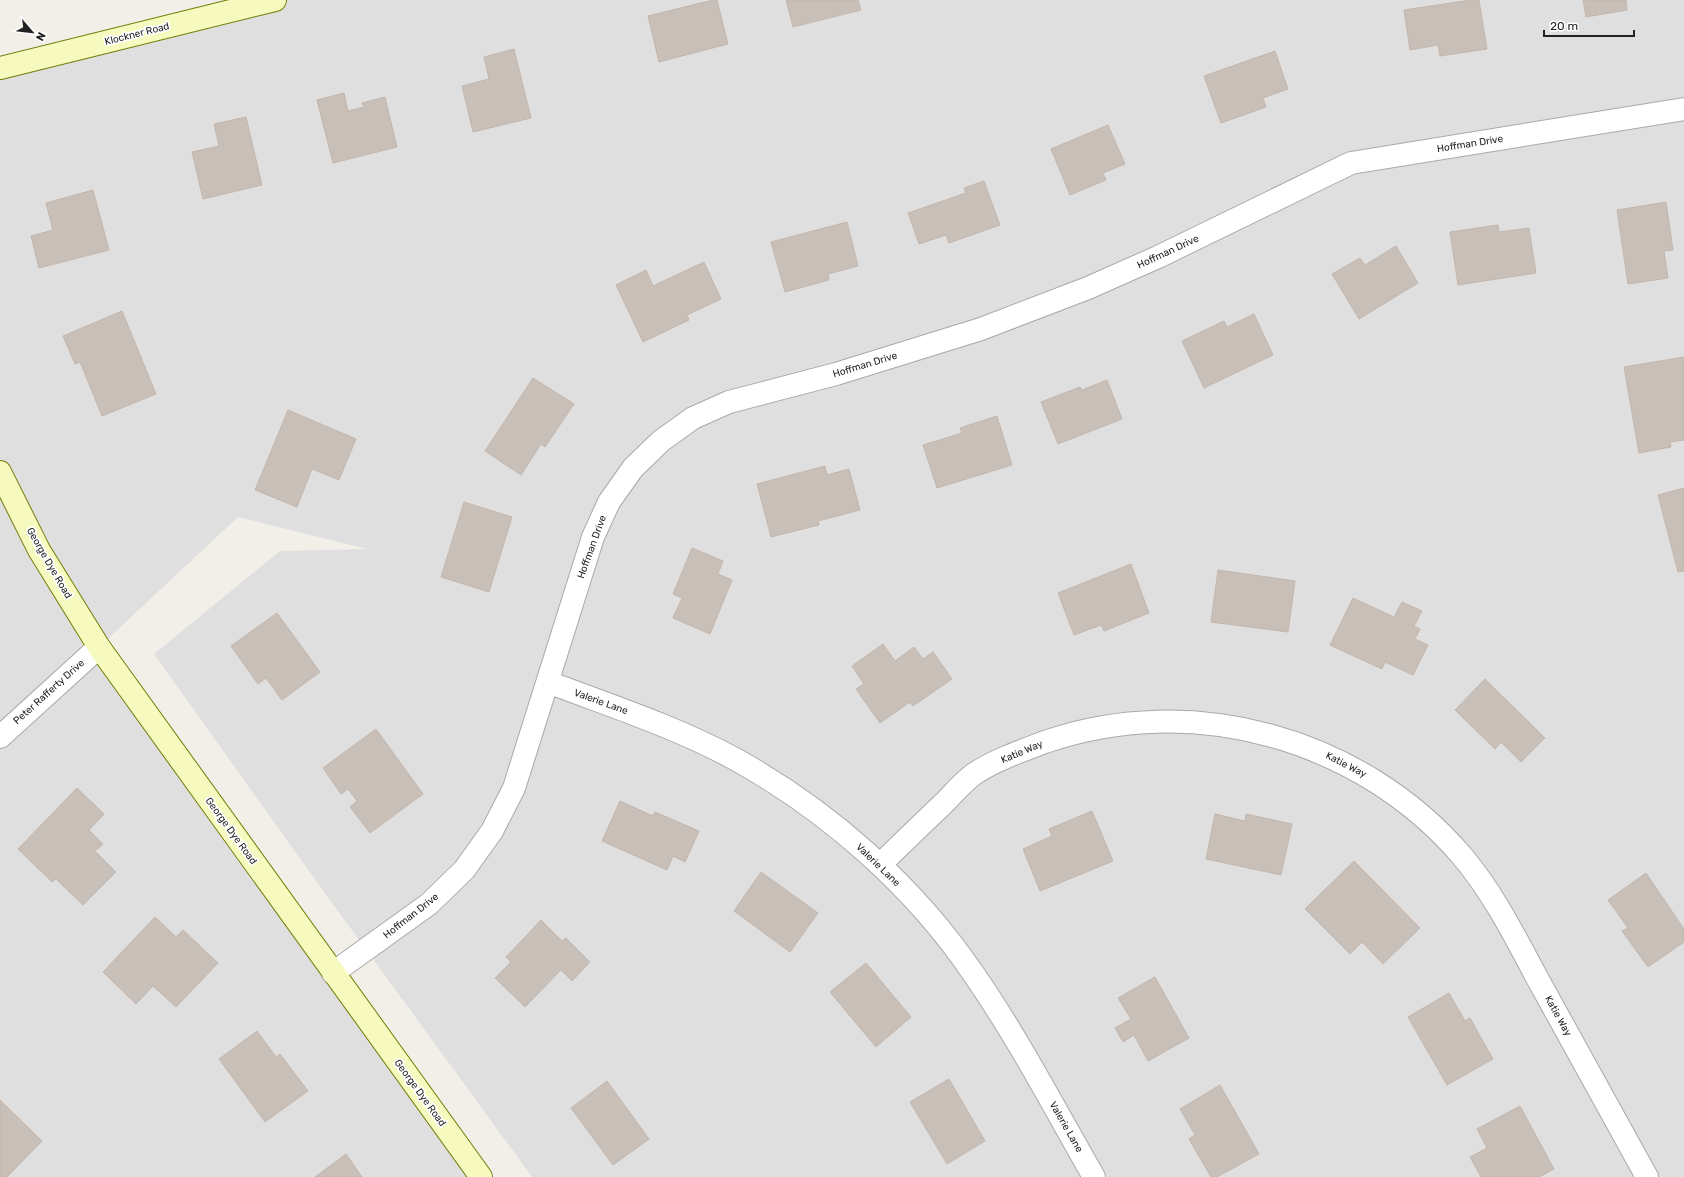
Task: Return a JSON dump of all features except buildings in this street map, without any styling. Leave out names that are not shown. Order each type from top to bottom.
[{"type":"street","name":"Klockner Road","points":[[0,68],[275,0]]},
{"type":"street","name":"Hoffman Drive","points":[[333,973],[430,904],[464,870],[492,831],[514,788],[593,537],[609,502],[633,468],[661,441],[693,418],[729,402],[836,374],[981,329],[1088,288],[1158,257],[1351,163],[1684,109]]},
{"type":"street","name":"George Dye Road","points":[[0,472],[39,550],[99,647],[481,1177]]},
{"type":"street","name":"Peter Rafferty Drive","points":[[0,737],[99,647]]},
{"type":"street","name":"Valerie Lane","points":[[548,682],[668,727],[735,760],[799,799],[880,864],[929,915],[975,974],[1008,1026],[1094,1177]]},
{"type":"street","name":"Katie Way","points":[[880,864],[973,775],[1020,751],[1070,733],[1123,723],[1176,720],[1229,725],[1281,737],[1331,756],[1377,782],[1425,818],[1462,856],[1494,900],[1647,1177]]},
{"type":"shaded area","points":[[275,0],[1684,0],[1684,1177],[532,1177],[311,874],[154,654],[280,551],[367,549],[238,517],[99,647],[481,1177],[0,1177],[0,68]]}]
